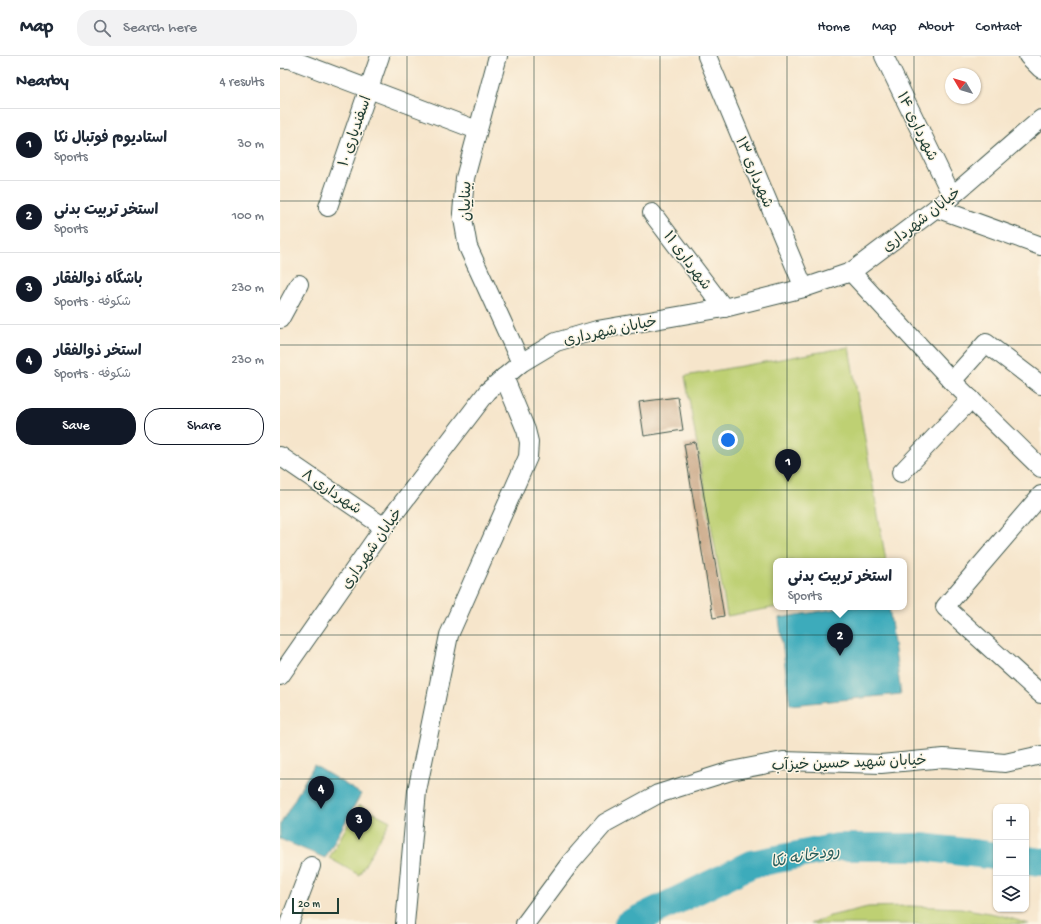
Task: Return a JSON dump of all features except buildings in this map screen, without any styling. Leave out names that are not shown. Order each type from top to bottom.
[{"type":"street","name":"اسفندیاری ۱۰","points":[[328,207],[380,56]]},
{"type":"street","name":"بیناییان","points":[[498,56],[465,178],[462,213],[468,247],[521,363]]},
{"type":"street","name":"شهرداری ۱۳","points":[[707,56],[804,288]]},
{"type":"street","name":"شهرداری ۱۴","points":[[884,56],[952,196]]},
{"type":"street","points":[[1028,56],[1041,68]]},
{"type":"street","points":[[280,59],[290,59],[477,130]]},
{"type":"street","name":"خیابان شهرداری","points":[[280,676],[384,527],[488,391],[521,363],[556,342],[598,330],[724,308],[804,288],[851,272],[952,196],[1041,119]]},
{"type":"street","points":[[936,208],[1041,246]]},
{"type":"street","name":"شهرداری ۱۱","points":[[652,213],[724,308]]},
{"type":"street","points":[[851,272],[952,381],[1041,468]]},
{"type":"street","points":[[280,319],[299,284]]},
{"type":"street","points":[[952,381],[986,343],[1041,385]]},
{"type":"street","points":[[405,924],[417,791],[449,635],[528,457],[529,442],[526,430],[504,377]]},
{"type":"street","points":[[900,473],[971,399]]},
{"type":"street","name":"شهرداری ۸","points":[[280,456],[384,527]]},
{"type":"street","points":[[1041,495],[945,607],[1041,694]]},
{"type":"street","name":"خیابان شهید حسین خیزآب","points":[[525,924],[571,862],[605,823],[658,794],[731,771],[782,761],[881,764],[944,758],[1005,763],[1041,755]]},
{"type":"street","points":[[289,924],[311,866]]},
{"type":"green space","points":[[849,347],[885,558],[773,558],[773,608],[727,616],[685,376]]},
{"type":"green space","points":[[359,805],[390,821],[359,875],[329,858]]},
{"type":"green space","points":[[909,906],[961,908],[1000,915],[1029,924],[810,924],[830,916],[868,907]]},
{"type":"water","points":[[828,610],[889,610],[901,694],[790,705],[779,618]]},
{"type":"water","points":[[314,765],[361,794],[325,858],[280,839],[280,825]]},
{"type":"waterway","name":"رودخانه نکا","points":[[628,924],[752,864],[838,847],[922,847],[993,856]]},
{"type":"waterway","name":"رودخانه نکا","points":[[1029,860],[1041,862]]},
{"type":"place","name":"استادیوم فوتبال نکا","points":[[788,482]]},
{"type":"place","name":"استخر تربیت بدنی","points":[[840,656]]},
{"type":"place","name":"استخر ذوالفقار","points":[[321,809]]},
{"type":"place","name":"باشگاه ذوالفقار","points":[[359,840]]}]
